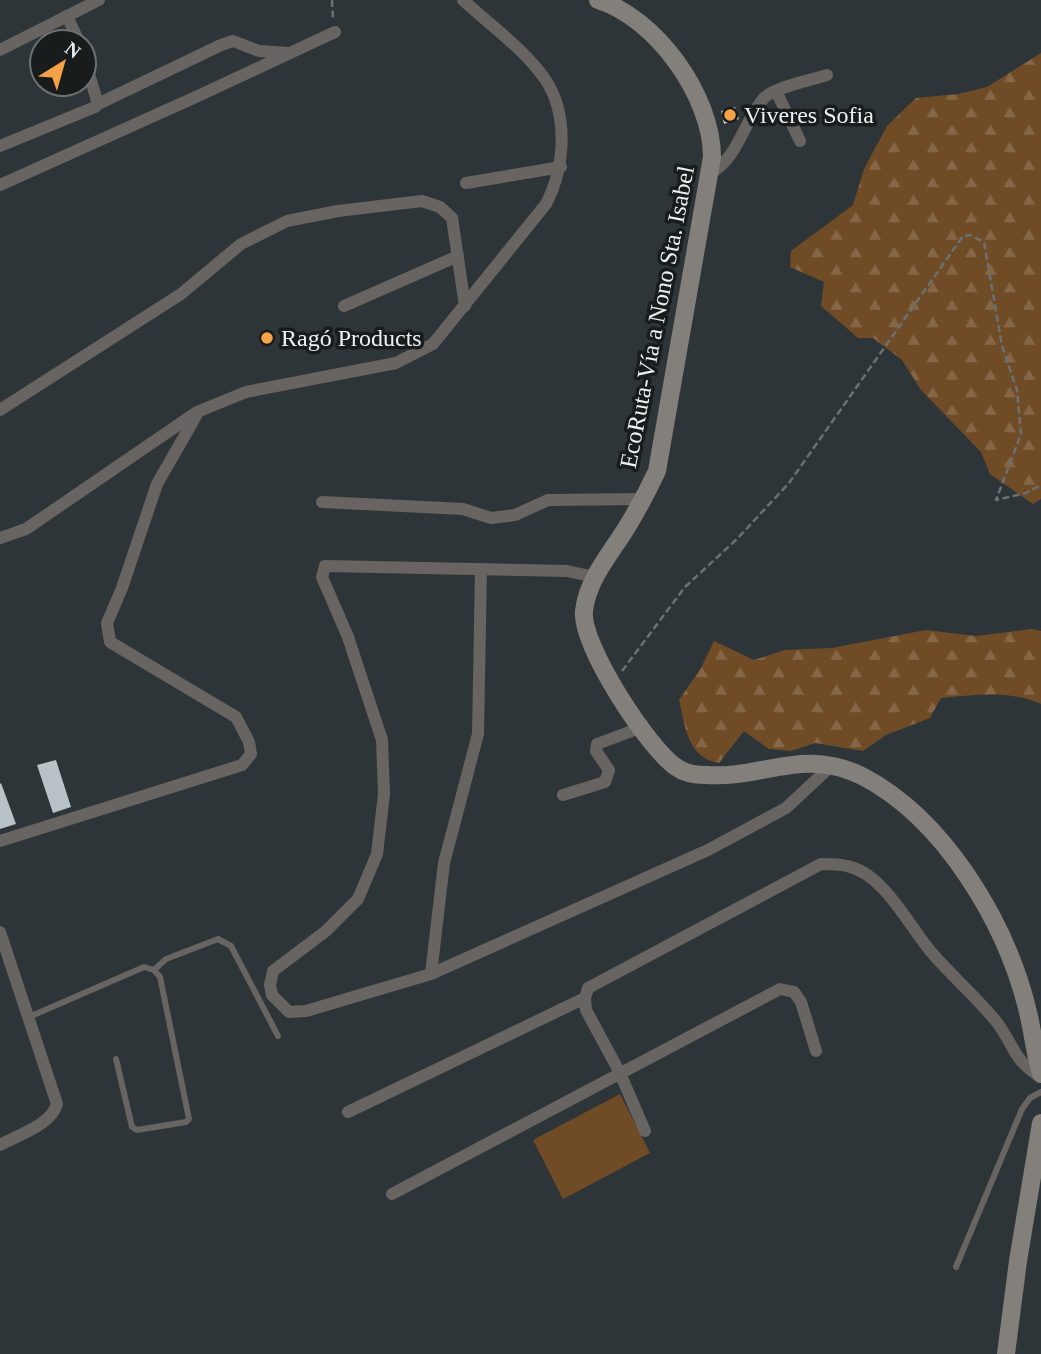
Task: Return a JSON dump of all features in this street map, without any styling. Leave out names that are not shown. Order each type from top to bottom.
[{"type":"main road","name":"EcoRuta-Vía a Nono Sta. Isabel","points":[[597,0],[625,13],[649,32],[688,78],[710,133],[712,157],[657,471],[644,499],[595,577],[587,598],[583,623],[612,685],[658,752],[677,769],[708,775],[799,763],[813,762],[831,766],[861,776],[900,803],[930,831],[959,864],[995,922],[1014,966],[1028,1012],[1041,1076]]},
{"type":"main road","points":[[1006,1354],[1018,1261],[1041,1124]]},
{"type":"street","points":[[0,50],[100,0]]},
{"type":"street","points":[[0,538],[26,529],[197,412],[246,392],[396,363],[433,344],[546,204],[556,185],[561,167],[562,132],[547,82],[525,56],[463,0]]},
{"type":"street","points":[[67,16],[73,28]]},
{"type":"street","points":[[0,185],[335,32]]},
{"type":"street","points":[[0,146],[91,110],[98,104],[233,41],[259,51],[291,53]]},
{"type":"street","points":[[709,174],[722,167],[764,99],[776,91],[827,75]]},
{"type":"street","points":[[776,91],[800,141]]},
{"type":"street","points":[[96,98],[98,104]]},
{"type":"street","points":[[466,183],[561,167]]},
{"type":"street","points":[[0,410],[181,294],[242,244],[287,221],[338,211],[422,201],[440,207],[452,218],[465,306]]},
{"type":"street","points":[[344,306],[458,256]]},
{"type":"street","points":[[0,842],[242,765],[251,754],[249,742],[236,717],[110,642],[107,623],[158,484],[197,412]]},
{"type":"street","points":[[322,502],[463,509],[491,519],[514,515],[548,500],[644,499]]},
{"type":"street","points":[[595,577],[567,571],[330,565],[322,570],[322,577],[348,637],[382,740],[384,794],[377,854],[358,899],[326,931],[273,971],[271,990],[274,999],[289,1012],[306,1012],[431,974],[708,850],[786,807],[831,766]]},
{"type":"street","points":[[431,974],[444,863],[478,734],[481,569]]},
{"type":"street","points":[[563,795],[605,782],[609,770],[596,751],[597,744],[640,728]]},
{"type":"street","points":[[645,1131],[620,1073],[586,1010],[588,988],[821,864],[850,866],[878,883],[930,951],[997,1023],[1012,1052],[1025,1068],[1041,1076]]},
{"type":"street","points":[[0,932],[57,1104],[55,1111],[45,1121],[0,1145]]},
{"type":"street","points":[[392,1194],[780,989],[794,992],[801,1002],[816,1051]]},
{"type":"street","points":[[348,1112],[585,998]]},
{"type":"lane","points":[[154,970],[166,959],[218,939],[225,941],[231,946],[278,1036]]},
{"type":"lane","points":[[29,1017],[144,967],[154,970],[160,977],[188,1119],[186,1122],[136,1130],[132,1127],[117,1059]]},
{"type":"lane","points":[[956,1267],[1022,1109],[1030,1097],[1041,1092]]},
{"type":"path","points":[[332,0],[335,32]]},
{"type":"path","points":[[612,685],[685,587],[737,539],[789,483],[963,236],[970,235],[984,242],[1002,346],[1017,390],[1021,434],[996,500],[1026,493],[1041,485]]},
{"type":"green space","points":[[1041,53],[1041,499],[1033,504],[990,474],[981,452],[921,390],[902,360],[873,338],[858,338],[821,306],[824,282],[790,267],[791,251],[853,205],[864,169],[887,126],[916,98],[958,94],[987,87]]},
{"type":"green space","points":[[1031,629],[1041,631],[1041,704],[1004,695],[941,698],[930,718],[886,735],[863,751],[815,743],[791,751],[769,749],[744,731],[719,763],[700,755],[686,730],[679,700],[701,668],[714,641],[754,660],[785,650],[832,648],[926,630],[976,636]]},
{"type":"green space","points":[[620,1094],[650,1153],[563,1199],[533,1140]]},
{"type":"building","name":"Viveres Sofia","points":[[735,107],[739,119],[724,124],[721,111]]},
{"type":"building","points":[[56,760],[71,807],[53,813],[37,765]]},
{"type":"building","points":[[0,784],[16,824],[0,829]]},
{"type":"place","name":"Viveres Sofia","points":[[730,115]]},
{"type":"place","name":"Ragó Products","points":[[267,338]]}]
